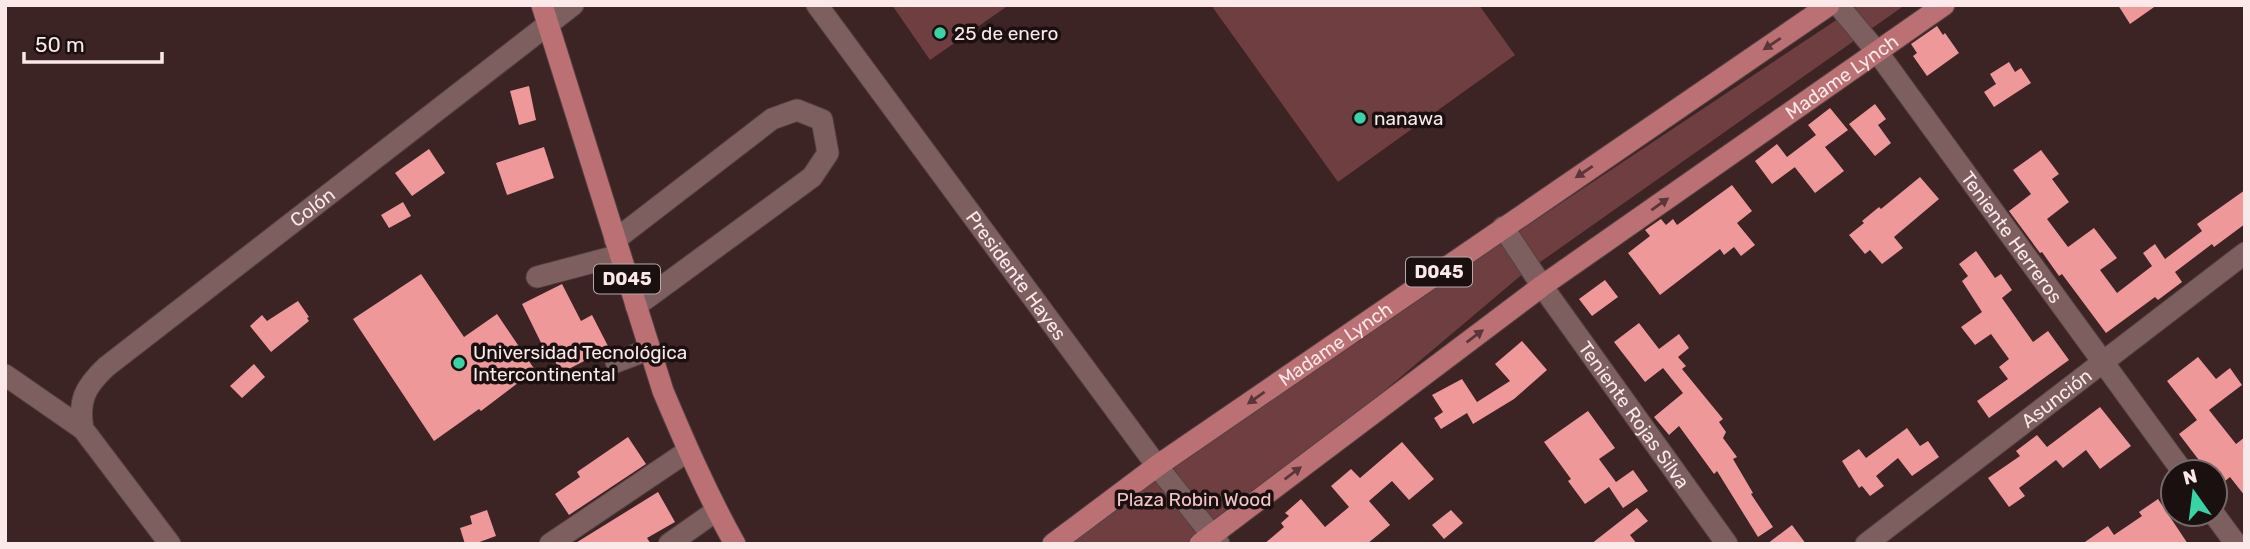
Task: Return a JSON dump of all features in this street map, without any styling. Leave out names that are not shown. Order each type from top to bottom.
[{"type":"main road","name":"Madame Lynch","points":[[1053,544],[1157,466],[1829,5]]},
{"type":"main road","name":"Madame Lynch","points":[[1210,541],[1542,286],[1944,5]]},
{"type":"main road","name":"D045","points":[[545,15],[663,391],[716,511],[735,544]]},
{"type":"street","name":"Colón","points":[[83,429],[80,411],[83,397],[93,379],[545,15],[573,5]]},
{"type":"street","name":"Presidente Hayes","points":[[817,5],[1210,541]]},
{"type":"street","name":"Teniente Herreros","points":[[1838,5],[1878,53],[2173,458]]},
{"type":"street","points":[[537,277],[617,248],[772,119],[797,110],[822,120],[828,153],[812,177],[636,306]]},
{"type":"street","name":"Teniente Rojas Silva","points":[[1503,228],[1727,544]]},
{"type":"street","name":"Asunción","points":[[1866,544],[2245,253]]},
{"type":"street","points":[[616,362],[650,349]]},
{"type":"street","points":[[5,375],[83,429],[170,544]]},
{"type":"street","points":[[550,544],[688,451]]},
{"type":"street","points":[[669,544],[716,511]]},
{"type":"street","points":[[2224,528],[2236,544]]},
{"type":"green space","name":"25 de enero","points":[[892,5],[1009,5],[930,60]]},
{"type":"green space","name":"nanawa","points":[[1211,5],[1479,5],[1515,55],[1338,182]]},
{"type":"green space","name":"Plaza Robin Wood","points":[[1859,5],[1905,5],[1519,277],[1203,544],[1069,544],[1151,480]]},
{"type":"building","points":[[2118,5],[2157,5],[2130,24]]},
{"type":"building","points":[[1937,26],[1959,53],[1927,76],[1913,56],[1917,53],[1911,44]]},
{"type":"building","points":[[2009,62],[2015,72],[2021,68],[2031,83],[1994,107],[1984,92],[1996,84],[1990,74]]},
{"type":"building","points":[[529,86],[536,120],[519,125],[510,91]]},
{"type":"building","points":[[1875,104],[1886,119],[1878,125],[1891,143],[1875,156],[1849,124]]},
{"type":"building","points":[[1830,108],[1848,130],[1825,147],[1844,171],[1815,193],[1795,167],[1772,184],[1755,161],[1777,144],[1787,157],[1816,135],[1808,125]]},
{"type":"building","points":[[544,147],[554,178],[507,195],[496,163]]},
{"type":"building","points":[[429,149],[445,173],[412,196],[395,173]]},
{"type":"building","points":[[2041,150],[2059,174],[2052,179],[2069,202],[2047,219],[2068,247],[2094,228],[2117,258],[2100,270],[2117,293],[2152,266],[2143,253],[2155,244],[2165,259],[2202,231],[2197,224],[2245,190],[2245,224],[2214,247],[2212,244],[2175,272],[2182,282],[2158,300],[2155,297],[2106,333],[2062,274],[2059,276],[2009,211],[2031,194],[2013,170]]},
{"type":"building","points":[[1920,177],[1939,199],[1894,237],[1903,248],[1882,264],[1870,250],[1865,254],[1849,235],[1879,207],[1881,209]]},
{"type":"building","points":[[1732,185],[1752,211],[1737,223],[1755,245],[1741,256],[1734,247],[1724,255],[1720,249],[1660,295],[1628,253],[1650,236],[1645,230],[1661,219],[1666,225],[1673,219],[1677,225]]},
{"type":"building","points":[[403,202],[411,216],[389,228],[381,215]]},
{"type":"building","points":[[1976,251],[1995,278],[2001,274],[2012,290],[2002,298],[2033,342],[2048,331],[2069,360],[1989,418],[1977,401],[2008,379],[1999,367],[2009,359],[1991,334],[1975,345],[1961,327],[1982,312],[1962,281],[1968,276],[1959,264]]},
{"type":"building","points":[[421,274],[464,337],[497,314],[535,370],[481,411],[479,409],[434,441],[353,319]]},
{"type":"building","points":[[1605,280],[1618,297],[1592,316],[1579,299]]},
{"type":"building","points":[[562,284],[581,321],[592,315],[609,348],[561,373],[553,357],[549,359],[522,304]]},
{"type":"building","points":[[298,301],[309,321],[271,352],[250,326],[262,315],[267,321]]},
{"type":"building","points":[[1639,323],[1659,349],[1679,334],[1689,348],[1678,357],[1686,366],[1682,369],[1723,419],[1719,422],[1726,432],[1723,438],[1737,457],[1733,459],[1753,493],[1751,494],[1773,527],[1758,537],[1717,471],[1714,474],[1679,426],[1669,435],[1654,417],[1683,393],[1663,368],[1645,382],[1614,342]]},
{"type":"building","points":[[1522,341],[1547,370],[1514,399],[1473,424],[1467,413],[1441,429],[1434,418],[1443,412],[1432,395],[1462,379],[1477,402],[1510,381],[1495,364]]},
{"type":"building","points":[[2198,357],[2216,379],[2230,368],[2242,385],[2209,410],[2236,444],[2245,437],[2245,496],[2229,478],[2229,458],[2197,458],[2179,434],[2197,420],[2167,381]]},
{"type":"building","points":[[254,364],[265,377],[242,398],[230,386]]},
{"type":"building","points":[[2100,407],[2131,446],[2100,469],[2086,450],[2063,468],[2056,460],[2019,488],[2025,496],[2009,507],[1988,478],[2020,456],[2016,451],[2037,435],[2047,447]]},
{"type":"building","points":[[1588,411],[1615,448],[1599,459],[1616,482],[1633,470],[1648,491],[1623,508],[1609,487],[1585,504],[1568,481],[1571,479],[1544,442]]},
{"type":"building","points":[[1907,428],[1920,446],[1928,441],[1939,457],[1912,476],[1898,458],[1876,476],[1884,486],[1870,496],[1862,486],[1859,488],[1842,461],[1859,449],[1866,458]]},
{"type":"building","points":[[628,437],[646,464],[569,515],[555,494],[580,477],[577,472]]},
{"type":"building","points":[[1402,442],[1434,479],[1409,500],[1392,481],[1369,501],[1390,525],[1367,544],[1264,544],[1284,527],[1281,523],[1289,516],[1285,513],[1301,499],[1325,527],[1349,507],[1331,486],[1351,469],[1360,478]]},
{"type":"building","points":[[658,492],[675,522],[647,538],[651,544],[574,544]]},
{"type":"building","points":[[2158,499],[2159,528],[2177,528],[2188,544],[2082,544],[2108,526],[2114,535],[2142,516],[2139,512]]},
{"type":"building","points":[[1637,508],[1648,521],[1630,535],[1637,544],[1591,544]]},
{"type":"building","points":[[487,510],[496,536],[474,544],[465,544],[460,528],[472,524],[470,516]]},
{"type":"building","points":[[1451,510],[1463,523],[1444,539],[1432,525]]},
{"type":"building","points":[[1792,525],[1806,544],[1767,544]]},
{"type":"place","name":"25 de enero","points":[[940,33]]},
{"type":"place","name":"nanawa","points":[[1360,118]]},
{"type":"place","name":"Universidad Tecnológica Intercontinental","points":[[459,363]]}]
